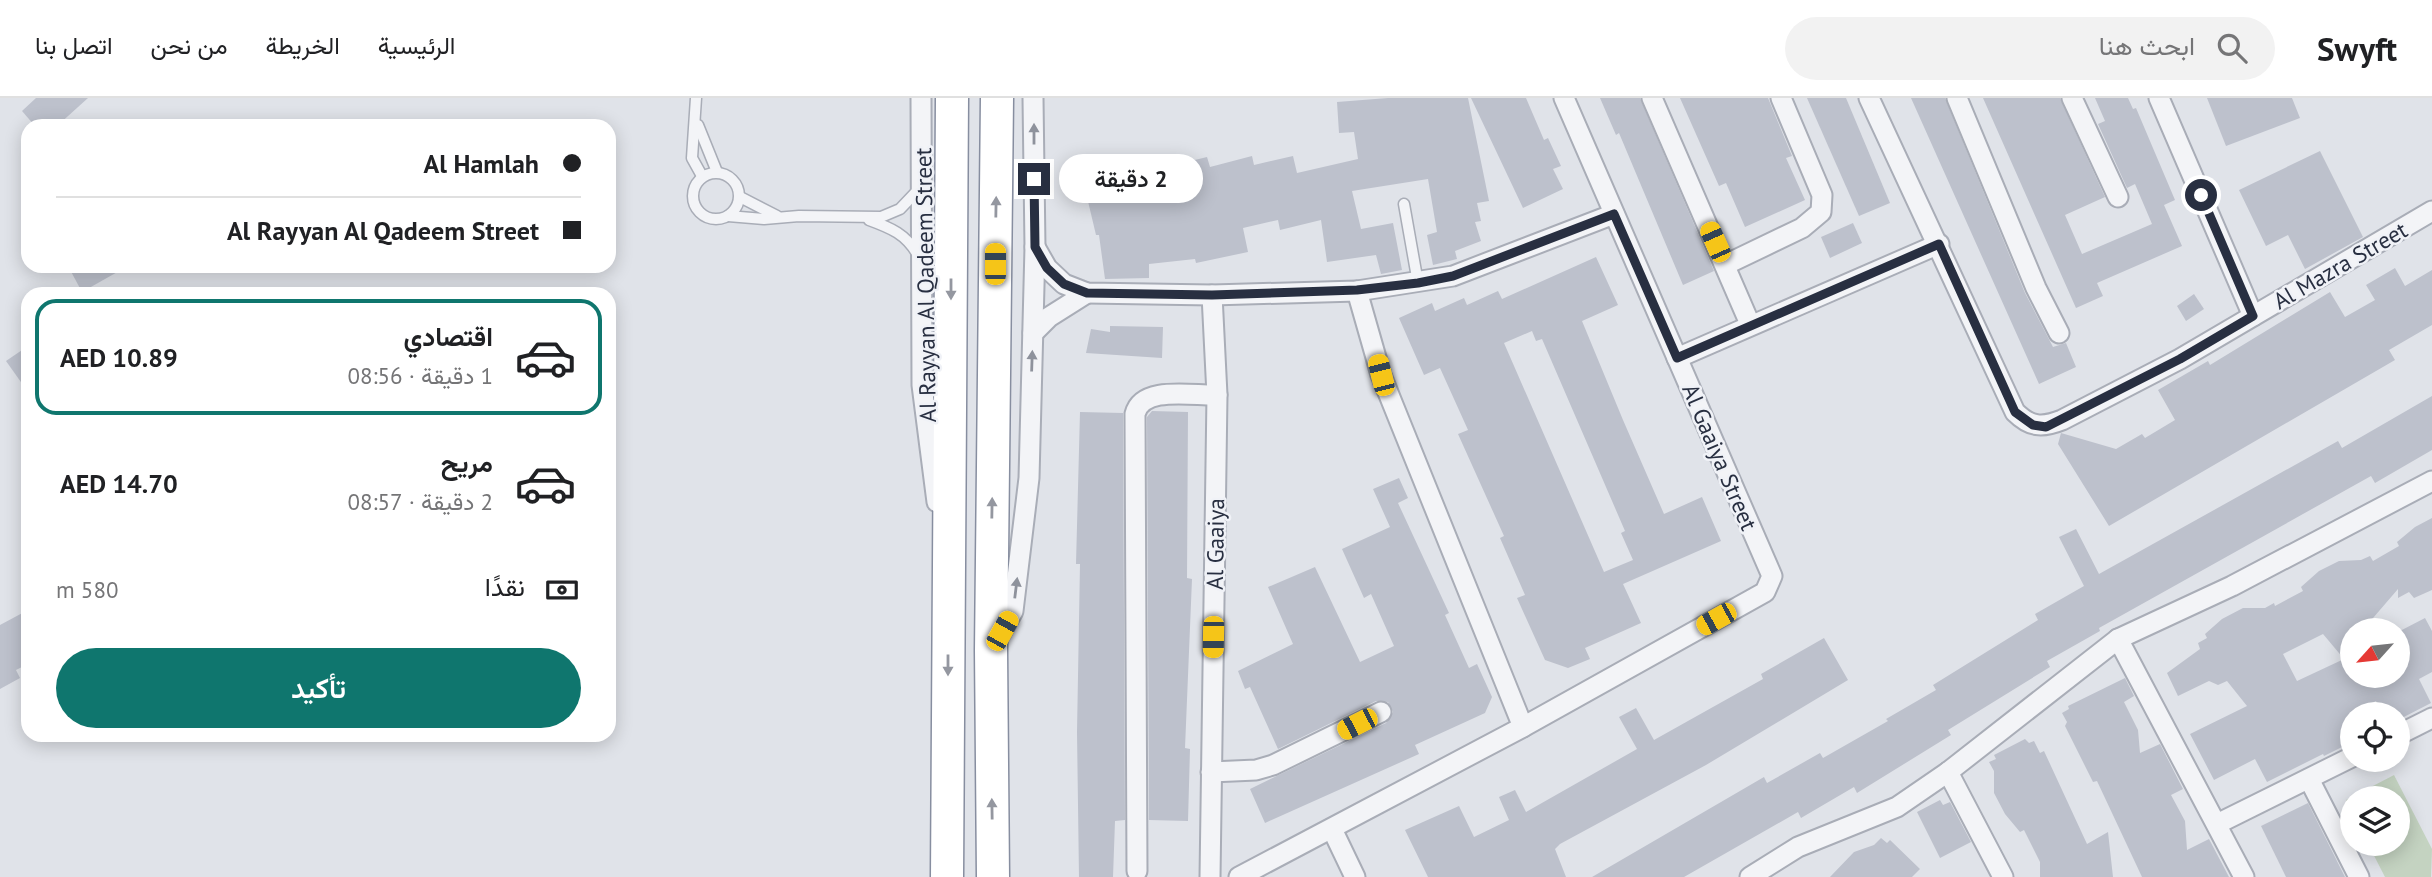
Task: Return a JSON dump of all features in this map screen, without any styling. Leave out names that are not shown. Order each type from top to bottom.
[{"type":"highway","name":"Al Rayyan Al Qadeem Street","points":[[947,877],[952,98]]},
{"type":"highway","points":[[993,877],[991,650],[997,98]]},
{"type":"street","name":"Al Rayyan Al Qadeem Street","points":[[921,98],[922,384],[949,597]]},
{"type":"street","points":[[991,650],[1013,611],[1029,478],[1035,247],[1033,98]]},
{"type":"street","name":"Al Gaaiya Street","points":[[1522,727],[1765,592],[1772,576],[1564,98]]},
{"type":"street","points":[[1652,98],[1750,324]]},
{"type":"street","points":[[1725,265],[1802,229],[1821,212],[1822,195],[1781,98]]},
{"type":"street","points":[[1677,358],[1939,244],[1869,98]]},
{"type":"street","points":[[1957,98],[2036,288],[2059,333]]},
{"type":"street","points":[[2072,98],[2118,197]]},
{"type":"street","points":[[2159,98],[2253,316]]},
{"type":"street","name":"Al Mazra Street","points":[[1939,244],[2015,412],[2023,420],[2046,427],[2180,359],[2432,211]]},
{"type":"street","points":[[1035,247],[1047,268],[1064,284],[1087,293],[1212,295],[1357,290],[1453,276],[1614,214]]},
{"type":"street","points":[[1239,877],[1522,727],[1381,375],[1357,290]]},
{"type":"street","points":[[1033,333],[1049,317],[1087,293]]},
{"type":"street","name":"Al Gaaiya","points":[[1210,877],[1217,395],[1212,295]]},
{"type":"street","points":[[1137,872],[1135,414],[1137,404],[1147,397],[1217,395]]},
{"type":"street","points":[[1750,877],[1798,846],[1897,807],[1948,772],[2118,639],[2244,580],[2432,481]]},
{"type":"street","points":[[2118,639],[2244,877]]},
{"type":"street","points":[[1211,772],[1256,770],[1273,765],[1381,712]]},
{"type":"street","points":[[2410,729],[2432,718]]},
{"type":"street","points":[[2217,824],[2340,763]]},
{"type":"street","points":[[1948,772],[2003,877]]},
{"type":"street","points":[[2309,779],[2359,877]]},
{"type":"street","points":[[1332,829],[1355,877]]},
{"type":"lane","points":[[696,98],[697,122],[692,158],[702,176]]},
{"type":"lane","points":[[697,122],[716,172],[736,183],[740,197],[734,211],[728,216]]},
{"type":"lane","points":[[716,172],[702,176],[692,197],[699,212],[712,219],[728,216],[764,219],[865,219],[890,215],[901,209],[921,185]]},
{"type":"lane","points":[[740,197],[777,217]]},
{"type":"lane","points":[[1404,204],[1418,283]]},
{"type":"lane","points":[[865,219],[891,227],[901,234],[921,261]]},
{"type":"green space","points":[[2394,775],[2400,786],[2373,786]]},
{"type":"green space","points":[[2410,806],[2432,849],[2431,877],[2385,877],[2374,856],[2410,856]]},
{"type":"building","points":[[36,98],[88,98],[65,119],[29,119],[22,111]]},
{"type":"building","points":[[1388,98],[1468,98],[1489,201],[1477,203],[1481,221],[1475,222],[1481,241],[1455,251],[1457,259],[1433,265],[1427,235],[1437,232],[1428,179],[1352,191],[1361,229],[1393,223],[1402,270],[1381,274],[1376,255],[1327,262],[1321,220],[1280,230],[1278,220],[1243,228],[1248,252],[1196,263],[1195,259],[1149,264],[1149,278],[1105,279],[1099,235],[1096,235],[1082,176],[1117,168],[1118,174],[1161,164],[1162,168],[1207,157],[1210,167],[1252,156],[1254,165],[1293,156],[1297,173],[1358,159],[1354,132],[1339,133],[1337,102]]},
{"type":"building","points":[[1471,98],[1526,98],[1544,140],[1548,138],[1561,166],[1553,169],[1563,189],[1523,208]]},
{"type":"building","points":[[1600,98],[1640,98],[1714,271],[1683,285],[1619,133],[1616,135]]},
{"type":"building","points":[[1680,98],[1768,98],[1792,156],[1786,158],[1805,200],[1745,227],[1726,183],[1719,186]]},
{"type":"building","points":[[1807,98],[1846,98],[1890,203],[1859,216]]},
{"type":"building","points":[[1911,98],[1945,98],[2025,293],[2053,347],[2066,343],[2076,367],[2039,384]]},
{"type":"building","points":[[1983,98],[2060,98],[2105,197],[2065,215],[2082,254],[2152,224],[2135,184],[2127,188],[2098,124],[2105,121],[2095,98],[2128,98],[2133,109],[2136,108],[2175,200],[2164,205],[2182,246],[2097,283],[2103,296],[2076,308]]},
{"type":"building","points":[[2207,98],[2292,98],[2300,118],[2226,146]]},
{"type":"building","points":[[2320,151],[2363,237],[2305,269],[2288,235],[2266,246],[2239,190]]},
{"type":"building","points":[[1853,223],[1862,243],[1830,258],[1821,237]]},
{"type":"building","points":[[1596,257],[1618,305],[1582,321],[1664,514],[1702,497],[1721,541],[1623,584],[1641,623],[1585,648],[1590,659],[1568,668],[1545,660],[1517,598],[1525,595],[1500,538],[1504,536],[1458,434],[1468,430],[1440,368],[1424,375],[1399,318],[1432,303],[1435,311],[1464,298],[1467,305],[1498,291],[1502,299]],"holes":[[[1532,331],[1536,341],[1542,339],[1625,531],[1621,533],[1633,560],[1604,572],[1504,343]]]},
{"type":"building","points":[[2395,268],[2405,286],[2432,270],[2432,325],[2389,350],[2395,360],[2109,526],[2058,444],[2061,433],[2116,449],[2142,434],[2145,438],[2175,420],[2158,390],[2208,361],[2210,365],[2330,292],[2345,317],[2375,300],[2366,285]]},
{"type":"building","points":[[72,273],[116,273],[91,287],[79,287]]},
{"type":"building","points":[[2194,294],[2204,309],[2186,321],[2177,306]]},
{"type":"building","points":[[1110,326],[1163,327],[1162,358],[1086,353],[1091,329],[1110,332]]},
{"type":"building","points":[[21,351],[21,382],[6,361]]},
{"type":"building","points":[[2432,396],[2432,450],[2375,483],[2371,476],[2099,628],[2100,631],[2047,661],[2050,667],[1948,730],[1951,735],[1857,793],[1854,787],[1801,818],[1798,812],[1684,877],[1592,877],[1764,777],[1767,783],[1820,753],[1823,758],[1888,721],[1886,719],[1936,690],[1933,685],[2038,620],[2035,614],[2084,586],[2059,537],[2076,529],[2099,574],[2338,441],[2342,448]]},
{"type":"building","points":[[1152,411],[1188,412],[1187,578],[1192,579],[1185,748],[1190,749],[1188,821],[1149,820],[1147,417]]},
{"type":"building","points":[[1080,412],[1123,413],[1125,820],[1115,821],[1113,877],[1079,877],[1077,732],[1080,564],[1076,564]]},
{"type":"building","points":[[1399,478],[1408,498],[1398,503],[1449,613],[1445,615],[1469,668],[1477,664],[1492,697],[1485,713],[1415,745],[1419,754],[1265,823],[1250,789],[1386,723],[1393,712],[1388,702],[1376,701],[1278,749],[1250,687],[1245,689],[1238,671],[1293,644],[1268,587],[1315,567],[1360,662],[1394,646],[1371,594],[1364,598],[1342,549],[1390,527],[1373,489]]},
{"type":"building","points":[[2432,518],[2432,590],[2414,598],[2409,592],[2398,598],[2398,589],[2373,618],[2340,618],[2340,654],[2323,634],[2283,654],[2297,681],[2340,661],[2340,688],[2410,688],[2410,626],[2425,618],[2432,631],[2432,672],[2419,679],[2431,703],[2410,714],[2410,702],[2340,702],[2340,748],[2267,782],[2255,759],[2214,780],[2190,734],[2247,706],[2227,681],[2218,685],[2209,681],[2178,696],[2167,673],[2200,649],[2198,643],[2207,638],[2205,634],[2222,619],[2243,608],[2265,608],[2274,603],[2275,606],[2303,591],[2301,587],[2319,571],[2339,561],[2361,560],[2370,556],[2373,561],[2399,546],[2397,542],[2415,527]]},
{"type":"building","points":[[21,614],[21,668],[16,670],[20,678],[0,689],[0,625]]},
{"type":"building","points":[[1824,638],[1848,680],[1706,765],[1560,844],[1555,849],[1566,877],[1428,877],[1405,830],[1459,806],[1474,837],[1509,820],[1499,797],[1515,790],[1526,812],[1637,749],[1619,717],[1636,708],[1654,740],[1763,679],[1761,674]]},
{"type":"building","points":[[2125,678],[2134,696],[2124,702],[2138,730],[2140,753],[2160,744],[2183,789],[2171,795],[2185,821],[2187,850],[2209,839],[2229,877],[2142,877],[2097,781],[2093,782],[2065,726],[2067,722],[2062,713],[2069,709],[2068,706]]},
{"type":"building","points":[[2025,739],[2029,743],[2034,741],[2040,753],[2044,751],[2087,844],[2108,832],[2113,877],[2040,877],[2040,862],[2024,830],[2020,832],[2005,814],[1994,793],[1994,771],[1989,762],[1996,759],[1994,755]]},
{"type":"building","points":[[1940,800],[1943,805],[1950,802],[1971,842],[1940,858],[1917,812]]},
{"type":"building","points":[[2308,803],[2345,877],[2286,877],[2261,826]]},
{"type":"building","points":[[1881,838],[1887,843],[1890,840],[1920,869],[1912,877],[1830,877],[1854,852],[1874,845]]},
{"type":"route","points":[[1034,179],[1035,247],[1047,268],[1064,284],[1087,293],[1212,295],[1357,290],[1433,281],[1453,276],[1614,214],[1677,358],[1939,244],[2015,412],[2033,425],[2046,427],[2180,359],[2253,316],[2201,195]]}]
